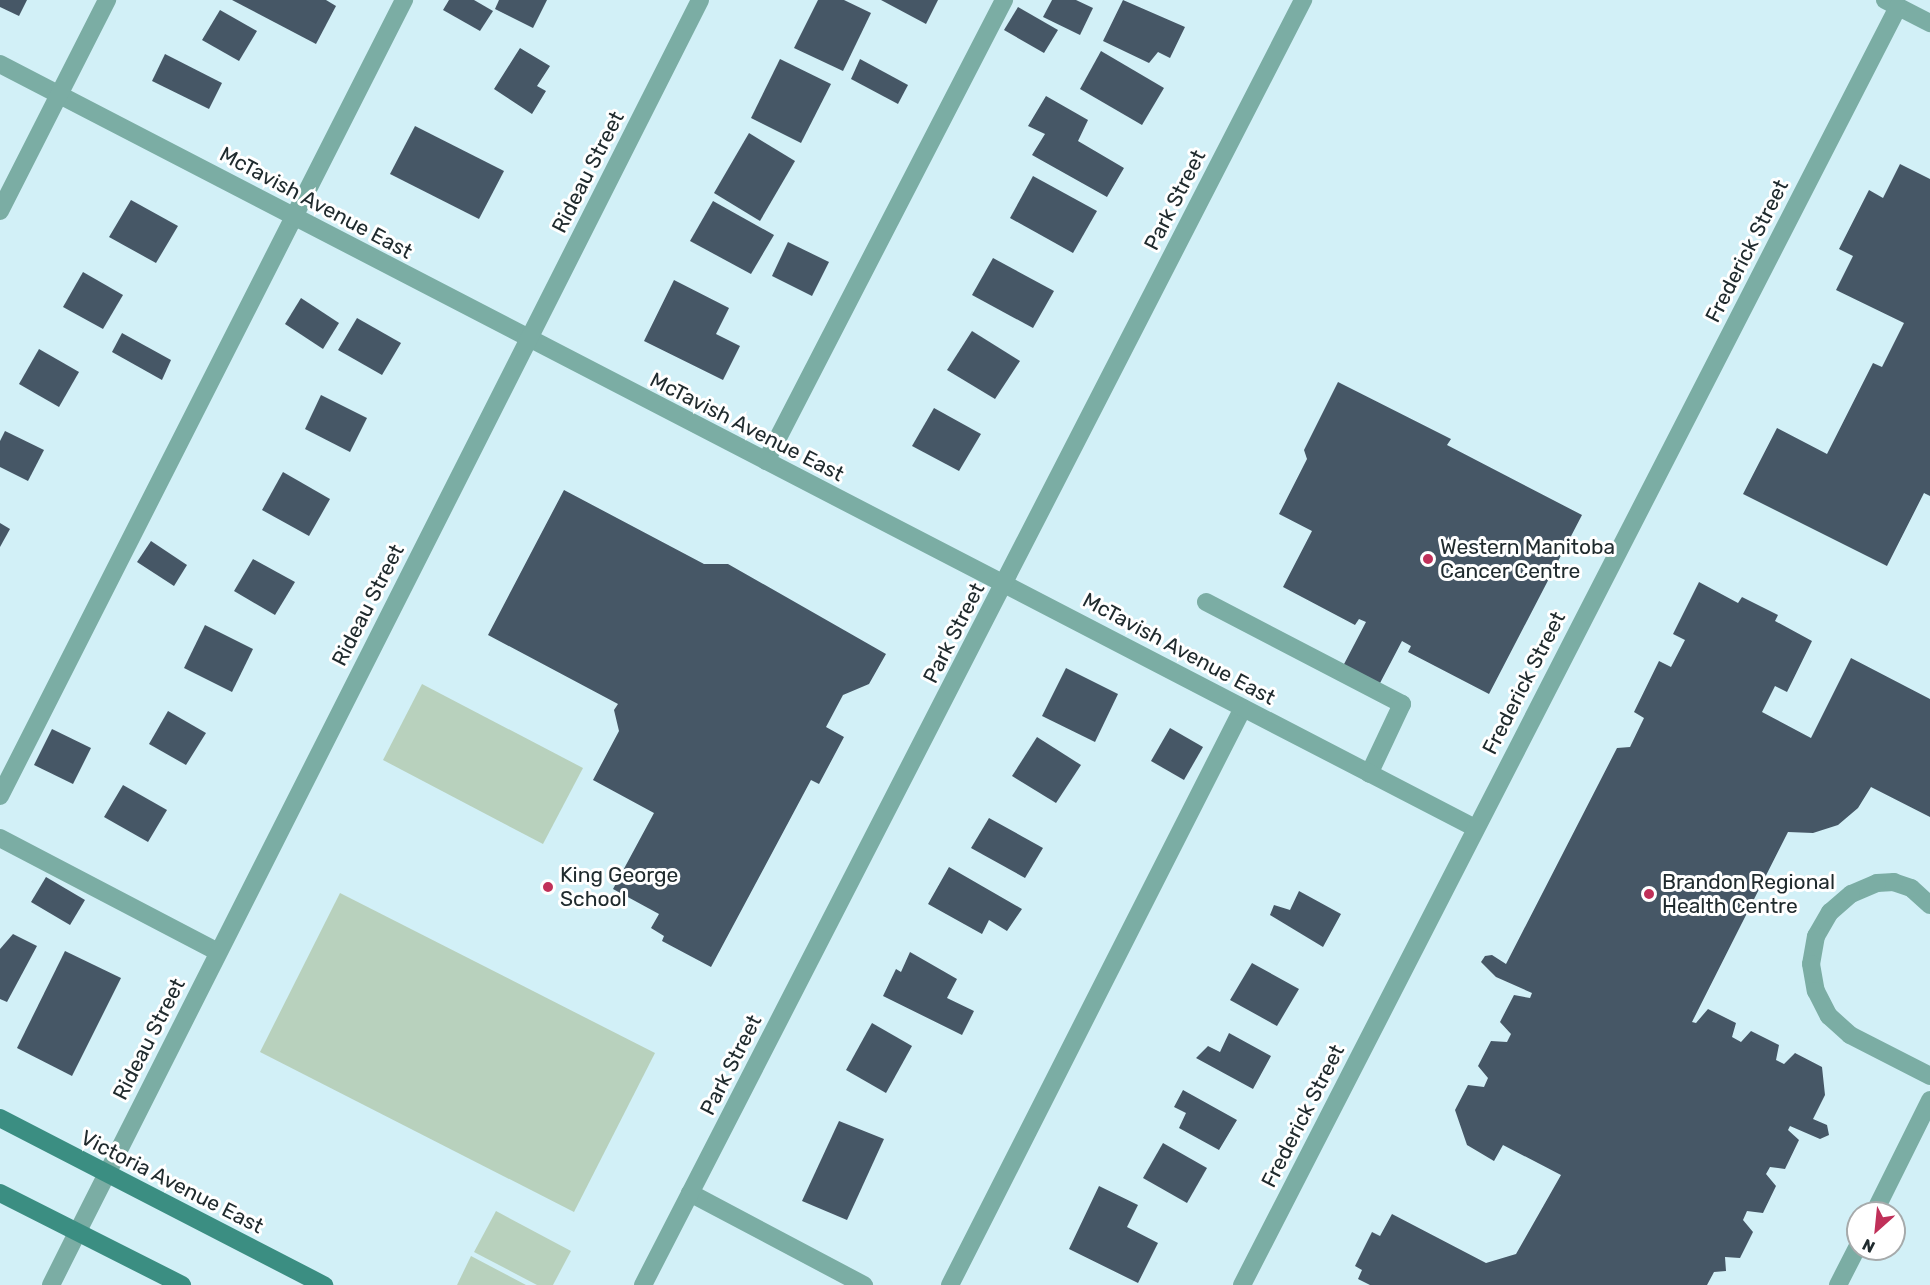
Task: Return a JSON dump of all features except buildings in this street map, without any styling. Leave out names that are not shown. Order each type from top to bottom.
[{"type":"main road","name":"Victoria Avenue East","points":[[0,1118],[324,1285]]},
{"type":"main road","points":[[0,1193],[182,1285]]},
{"type":"street","points":[[0,211],[107,0]]},
{"type":"street","points":[[0,796],[404,0]]},
{"type":"street","name":"Rideau Street","points":[[51,1285],[700,0]]},
{"type":"street","points":[[766,461],[1004,0]]},
{"type":"street","name":"Park Street","points":[[643,1285],[1303,0]]},
{"type":"street","points":[[1895,2],[1930,23]]},
{"type":"street","name":"Frederick Street","points":[[1242,1285],[1895,2]]},
{"type":"street","name":"McTavish Avenue East","points":[[0,64],[1475,828]]},
{"type":"street","points":[[1206,602],[1402,704],[1369,774]]},
{"type":"street","points":[[950,1285],[1243,708]]},
{"type":"street","points":[[0,838],[218,952]]},
{"type":"street","points":[[1930,905],[1911,888],[1894,882],[1877,883],[1851,894],[1830,912],[1816,936],[1811,964],[1816,991],[1829,1016],[1850,1035],[1930,1076]]},
{"type":"street","points":[[1880,1201],[1930,1100]]},
{"type":"street","points":[[690,1193],[864,1285]]},
{"type":"street","points":[[1839,1285],[1851,1261]]},
{"type":"green space","points":[[422,684],[583,768],[543,844],[383,760]]},
{"type":"green space","points":[[340,893],[655,1053],[574,1212],[260,1052]]},
{"type":"green space","points":[[496,1211],[571,1251],[553,1285],[537,1285],[474,1252]]},
{"type":"green space","points":[[471,1256],[526,1285],[457,1285]]},
{"type":"place","name":"Western Manitoba Cancer Centre","points":[[1428,559]]},
{"type":"place","name":"King George School","points":[[548,887]]},
{"type":"place","name":"Brandon Regional Health Centre","points":[[1649,894]]}]
